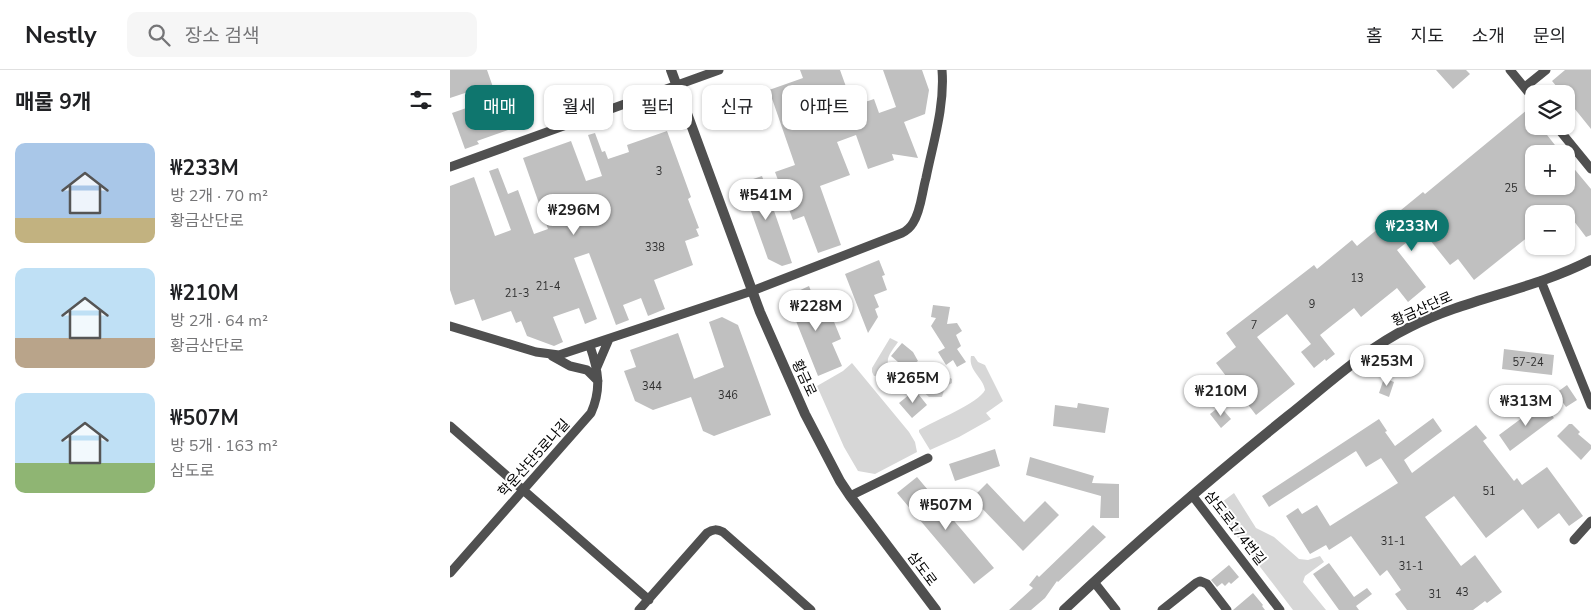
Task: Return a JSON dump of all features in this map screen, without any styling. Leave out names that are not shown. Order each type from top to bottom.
[{"type":"street","name":"황금로","points":[[671,70],[677,85]]},
{"type":"street","points":[[677,85],[719,70]]},
{"type":"street","points":[[549,355],[559,355],[590,346],[752,291],[892,238],[908,230],[919,207],[940,106],[942,70]]},
{"type":"street","points":[[1510,70],[1524,87],[1546,70]]},
{"type":"street","points":[[450,166],[623,104]]},
{"type":"street","name":"황금로","points":[[692,126],[752,291],[786,374],[840,481],[850,496]]},
{"type":"street","points":[[1563,135],[1591,169]]},
{"type":"street","name":"황금산단로","points":[[1192,495],[1306,401],[1377,346],[1436,315],[1541,280],[1591,260]]},
{"type":"street","points":[[1541,280],[1591,405]]},
{"type":"street","points":[[450,326],[549,355],[570,366],[591,372],[598,381]]},
{"type":"street","points":[[596,367],[609,339]]},
{"type":"street","name":"학운산단5로나길","points":[[450,574],[591,413],[598,392],[598,381],[590,346]]},
{"type":"street","points":[[450,426],[649,600]]},
{"type":"street","points":[[850,496],[928,458]]},
{"type":"street","name":"삼도로174번길","points":[[1064,610],[1192,495],[1280,610]]},
{"type":"street","name":"삼도로","points":[[850,496],[936,610]]},
{"type":"street","points":[[1574,540],[1591,520]]},
{"type":"street","points":[[639,610],[707,533],[717,529],[723,532],[811,610]]},
{"type":"street","points":[[1162,610],[1196,582],[1200,581],[1207,584],[1227,610]]},
{"type":"street","points":[[1094,582],[1116,610]]},
{"type":"shaded area","points":[[890,338],[898,342],[888,359],[888,363],[893,370],[910,379],[917,379],[936,373],[952,379],[952,383],[945,387],[942,397],[929,397],[919,388],[902,386],[885,375],[874,376],[872,368]]},
{"type":"shaded area","points":[[971,356],[974,356],[978,362],[985,365],[1003,401],[986,413],[991,419],[959,437],[930,450],[919,430],[965,406],[985,390],[982,381],[972,366]]},
{"type":"shaded area","points":[[852,363],[909,432],[915,442],[917,452],[875,474],[858,471],[844,447],[817,386],[843,371]]},
{"type":"shaded area","points":[[1234,493],[1256,528],[1274,537],[1299,559],[1308,560],[1320,556],[1324,562],[1305,576],[1303,582],[1326,610],[1293,610],[1219,513],[1218,505]]},
{"type":"building","points":[[450,70],[487,70],[492,85],[465,85],[465,93],[450,98]]},
{"type":"building","points":[[800,70],[840,70],[845,85],[783,85],[803,78]]},
{"type":"building","points":[[883,70],[922,70],[929,90],[925,114],[904,122],[918,158],[892,154],[894,160],[868,169],[856,135],[837,142],[850,175],[820,186],[841,245],[818,253],[804,216],[793,220],[775,172],[795,165],[783,130],[867,130],[867,101],[874,99],[879,113],[896,107]]},
{"type":"building","points":[[1436,70],[1466,70],[1470,74],[1453,89]]},
{"type":"building","points":[[1565,70],[1591,70],[1591,129],[1575,109],[1575,85],[1555,85],[1552,81]]},
{"type":"building","points":[[782,85],[782,128],[772,99],[772,89]]},
{"type":"building","points":[[465,108],[465,130],[508,130],[477,141],[479,144],[465,149],[452,113]]},
{"type":"building","points":[[1525,112],[1525,135],[1547,135],[1555,145],[1525,145],[1525,195],[1575,195],[1575,170],[1591,189],[1591,235],[1586,237],[1575,222],[1575,205],[1525,205],[1525,239],[1474,280],[1458,259],[1450,265],[1422,230],[1397,250],[1426,287],[1408,302],[1397,288],[1361,317],[1354,308],[1320,335],[1335,354],[1326,361],[1325,359],[1314,368],[1301,352],[1311,344],[1287,314],[1257,337],[1295,384],[1256,415],[1216,363],[1236,347],[1226,333],[1314,265],[1317,269],[1352,240],[1357,246],[1423,192],[1425,194]]},
{"type":"building","points":[[667,131],[691,197],[688,199],[699,228],[696,229],[699,236],[685,241],[693,265],[654,280],[665,309],[648,316],[641,298],[623,305],[629,320],[616,325],[589,253],[574,258],[597,319],[585,324],[579,308],[553,317],[563,342],[554,346],[527,336],[521,321],[516,323],[511,311],[482,321],[474,299],[455,305],[450,290],[450,186],[474,177],[495,236],[511,230],[489,171],[498,168],[508,194],[518,190],[534,234],[548,229],[523,158],[571,141],[586,181],[602,176],[588,135],[595,133],[602,152],[605,151],[608,159],[629,152],[627,145]]},
{"type":"building","points":[[762,176],[792,263],[782,266],[768,259],[741,183]]},
{"type":"building","points":[[879,260],[885,275],[882,276],[887,290],[874,295],[879,307],[875,309],[878,317],[868,333],[845,274]]},
{"type":"building","points":[[809,286],[821,316],[830,312],[841,339],[832,343],[842,366],[818,376],[790,306],[796,292]]},
{"type":"building","points":[[933,305],[950,307],[947,324],[957,323],[962,331],[956,335],[961,346],[957,349],[966,362],[957,367],[953,360],[946,365],[938,352],[945,348],[931,326],[936,318],[931,317]]},
{"type":"building","points":[[722,317],[738,325],[771,415],[714,436],[703,431],[691,397],[653,410],[635,401],[624,371],[636,367],[630,350],[678,333],[694,379],[724,367],[709,322]]},
{"type":"building","points":[[902,343],[913,352],[918,361],[903,371],[898,362],[891,356]]},
{"type":"building","points":[[1504,349],[1554,355],[1552,375],[1502,369]]},
{"type":"building","points":[[1384,378],[1394,382],[1389,397],[1379,393]]},
{"type":"building","points":[[1567,385],[1577,400],[1566,407],[1556,393]]},
{"type":"building","points":[[915,390],[927,405],[912,418],[899,403]]},
{"type":"building","points":[[1078,403],[1109,408],[1105,433],[1053,426],[1055,405],[1077,408]]},
{"type":"building","points":[[1542,403],[1554,418],[1510,451],[1499,435]]},
{"type":"building","points":[[1220,406],[1231,419],[1221,428],[1210,414]]},
{"type":"building","points":[[1433,418],[1442,431],[1404,460],[1412,473],[1476,425],[1487,438],[1483,441],[1514,481],[1517,478],[1522,485],[1547,467],[1583,516],[1569,526],[1559,513],[1538,529],[1523,509],[1486,538],[1454,496],[1425,517],[1461,566],[1475,555],[1502,592],[1473,610],[1407,610],[1395,594],[1401,590],[1387,570],[1380,576],[1351,536],[1329,550],[1326,545],[1310,554],[1286,516],[1298,508],[1302,514],[1317,505],[1330,526],[1398,483],[1381,458],[1366,467],[1356,451],[1269,507],[1262,496],[1379,419],[1395,446]]},
{"type":"building","points":[[1569,424],[1572,424],[1580,432],[1578,434],[1591,445],[1591,449],[1581,460],[1557,436]]},
{"type":"building","points":[[995,449],[1000,466],[955,481],[949,464]]},
{"type":"building","points":[[1030,457],[1094,476],[1092,483],[1119,484],[1119,518],[1100,518],[1101,496],[1026,475]]},
{"type":"building","points":[[917,477],[994,568],[974,584],[897,493]]},
{"type":"building","points":[[987,483],[1024,522],[1045,501],[1059,515],[1023,551],[972,498]]},
{"type":"building","points":[[1093,525],[1106,537],[1057,581],[1045,598],[1031,610],[1009,610],[1033,588],[1029,585],[1037,575],[1039,577]]},
{"type":"building","points":[[1329,563],[1354,597],[1367,588],[1372,594],[1356,606],[1359,610],[1339,610],[1313,574]]},
{"type":"building","points":[[1229,565],[1239,577],[1231,584],[1229,582],[1225,586],[1222,583],[1217,587],[1211,580]]},
{"type":"building","points":[[1253,593],[1265,610],[1233,610]]}]
